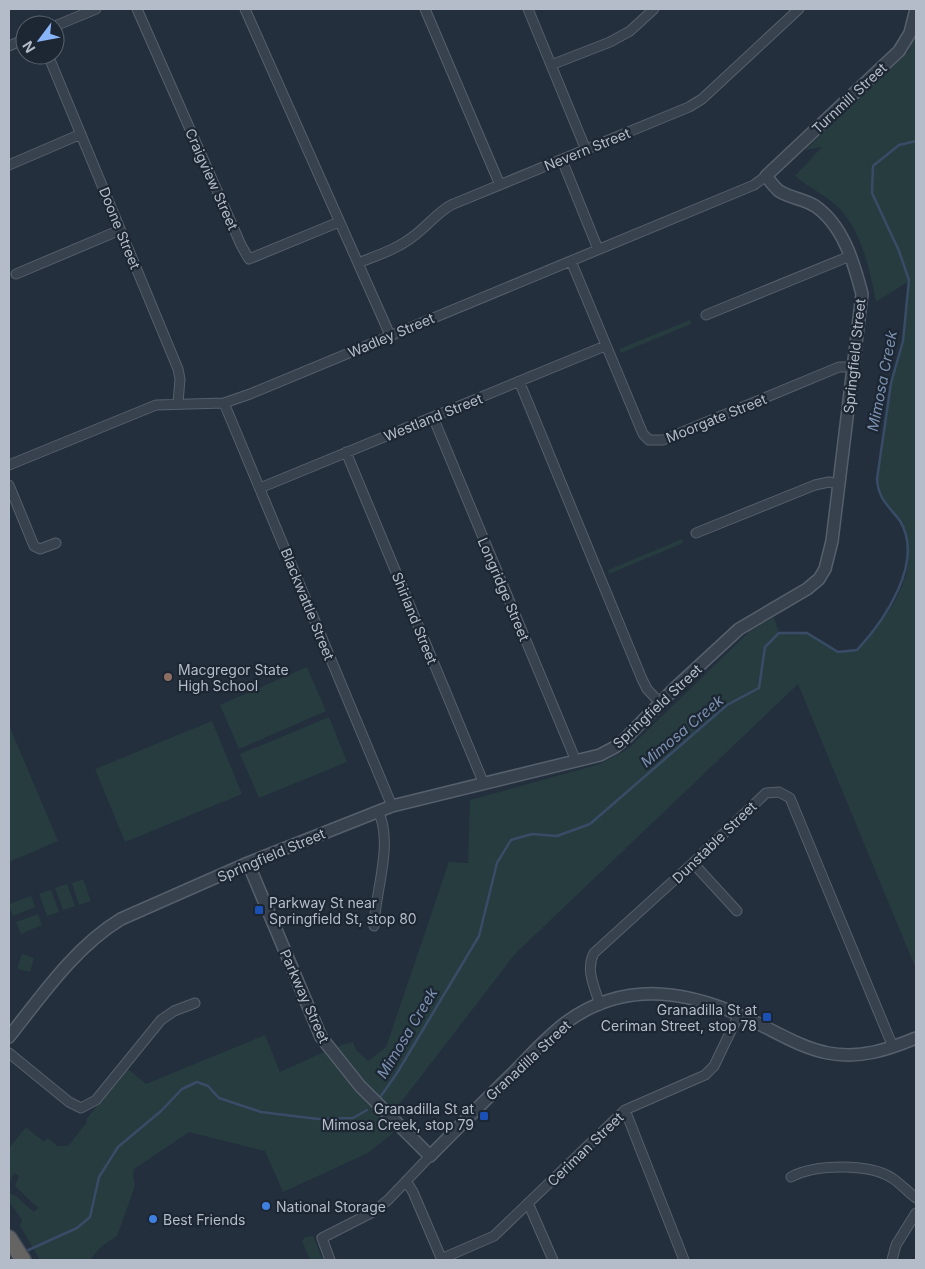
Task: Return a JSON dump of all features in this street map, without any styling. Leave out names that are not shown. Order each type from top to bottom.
[{"type":"highway","points":[[9,1239],[23,1260]]},
{"type":"street","points":[[65,22],[96,9]]},
{"type":"street","name":"Craigview Street","points":[[138,9],[241,246],[249,259],[339,222]]},
{"type":"street","points":[[245,9],[390,335]]},
{"type":"street","points":[[425,9],[500,185]]},
{"type":"street","points":[[528,9],[586,150]]},
{"type":"street","points":[[551,65],[610,42],[630,31],[654,9]]},
{"type":"street","name":"Nevern Street","points":[[358,263],[399,247],[416,234],[439,211],[688,107],[702,99],[799,9]]},
{"type":"street","name":"Turnmill Street","points":[[766,176],[900,51],[910,33],[916,9]]},
{"type":"street","name":"Doone Street","points":[[52,65],[178,369],[180,379],[178,403]]},
{"type":"street","points":[[9,165],[81,134]]},
{"type":"street","points":[[562,160],[598,249]]},
{"type":"street","name":"Wadley Street","points":[[9,465],[156,404],[200,405],[224,403],[754,185],[766,176]]},
{"type":"street","name":"Springfield Street","points":[[10,1033],[75,956],[108,927],[138,910],[248,863],[392,806],[600,755],[615,747],[740,629],[807,589],[819,579],[830,556],[862,294],[850,256],[838,230],[815,206],[779,190],[766,176]]},
{"type":"street","points":[[16,274],[120,230]]},
{"type":"street","points":[[706,315],[850,256]]},
{"type":"street","name":"Moorgate Street","points":[[571,261],[643,434],[649,440],[656,441],[839,367],[854,367]]},
{"type":"street","name":"Westland Street","points":[[260,488],[605,346]]},
{"type":"street","points":[[519,381],[642,679],[647,689],[660,703]]},
{"type":"street","name":"Blackwattle Street","points":[[224,403],[392,806]]},
{"type":"street","name":"Longridge Street","points":[[433,417],[576,761]]},
{"type":"street","name":"Shirland Street","points":[[346,452],[484,784]]},
{"type":"street","points":[[696,533],[815,486],[829,482],[839,484]]},
{"type":"street","points":[[9,485],[34,546],[40,549],[56,542]]},
{"type":"street","name":"Dunstable Street","points":[[600,1004],[590,973],[590,960],[594,954],[693,864],[766,793],[779,792],[790,798],[894,1048]]},
{"type":"street","points":[[374,926],[374,910],[382,873],[384,831],[378,811]]},
{"type":"street","name":"Parkway Street","points":[[248,863],[321,1037],[360,1086],[430,1156]]},
{"type":"street","points":[[693,864],[737,911]]},
{"type":"street","name":"Granadilla Street","points":[[330,1260],[322,1238],[373,1212],[542,1043],[569,1020],[600,1004],[633,996],[663,993],[683,995],[710,1002],[800,1044],[829,1053],[870,1054],[894,1048],[916,1038]]},
{"type":"street","points":[[9,1053],[69,1102],[81,1108],[96,1100],[161,1020],[174,1011],[195,1003]]},
{"type":"street","name":"Ceriman Street","points":[[442,1260],[494,1236],[625,1110],[705,1075],[714,1066],[739,1014]]},
{"type":"street","points":[[625,1110],[684,1260]]},
{"type":"street","points":[[791,1177],[801,1171],[820,1167],[874,1170],[892,1178],[916,1198]]},
{"type":"street","points":[[406,1181],[413,1192],[442,1260]]},
{"type":"street","points":[[528,1203],[553,1260]]},
{"type":"street","points":[[892,1260],[896,1246],[916,1213]]},
{"type":"green space","points":[[915,33],[916,969],[798,684],[515,954],[385,1123],[393,1133],[368,1153],[283,1192],[265,1151],[189,1132],[134,1169],[135,1186],[117,1236],[102,1246],[90,1260],[40,1260],[20,1226],[22,1220],[9,1201],[9,1193],[16,1196],[34,1212],[38,1208],[15,1186],[19,1176],[14,1173],[9,1183],[9,1148],[26,1127],[44,1142],[48,1138],[57,1146],[68,1146],[87,1122],[87,1118],[128,1069],[146,1084],[265,1035],[280,1072],[325,1051],[353,1042],[356,1050],[368,1061],[386,1047],[449,862],[468,863],[470,800],[600,764],[628,749],[749,632],[774,617],[779,633],[807,633],[838,652],[857,650],[891,608],[906,576],[909,559],[908,542],[898,518],[880,495],[877,479],[891,383],[903,341],[909,281],[876,302],[864,252],[854,228],[834,203],[795,176],[822,147],[805,150],[909,51]]},
{"type":"green space","points":[[690,320],[691,324],[621,353],[619,349]]},
{"type":"green space","points":[[682,539],[683,543],[609,574],[608,570]]},
{"type":"green space","points":[[307,667],[326,711],[239,749],[220,705]]},
{"type":"green space","points":[[329,717],[347,762],[259,798],[240,754]]},
{"type":"green space","points":[[212,721],[242,794],[125,842],[95,769]]},
{"type":"green space","points":[[9,725],[58,841],[9,862]]},
{"type":"green space","points":[[83,879],[91,901],[79,905],[72,883]]},
{"type":"green space","points":[[67,884],[75,906],[63,910],[55,888]]},
{"type":"green space","points":[[51,890],[59,912],[47,916],[39,894]]},
{"type":"green space","points":[[31,896],[35,907],[13,916],[9,904]]},
{"type":"green space","points":[[38,914],[42,925],[21,934],[16,922]]},
{"type":"green space","points":[[22,954],[34,958],[30,972],[17,969]]},
{"type":"green space","points":[[313,1236],[323,1260],[310,1260],[302,1241],[305,1237]]},
{"type":"waterway","name":"Mimosa Creek","points":[[381,1096],[397,1073],[479,936],[497,863],[511,840],[532,834],[557,836],[590,824],[727,705],[759,688],[765,647],[779,633],[807,633],[838,652],[857,650],[868,638],[889,607],[898,590],[908,554],[906,537],[900,521],[879,492],[877,479],[891,383],[903,341],[909,280],[899,251],[872,193],[873,166],[899,145],[916,141]]},
{"type":"waterway","name":"Mimosa Creek","points":[[24,1252],[77,1228],[90,1217],[99,1177],[118,1147],[161,1111],[182,1089],[197,1082],[208,1086],[219,1098],[261,1112],[318,1119],[353,1118],[367,1110]]},
{"type":"place","name":"Macgregor State High School","points":[[168,677]]},
{"type":"place","name":"Parkway St near Springfield St, stop 80","points":[[259,910]]},
{"type":"place","name":"Granadilla St at Ceriman Street, stop 78","points":[[767,1017]]},
{"type":"place","name":"Granadilla St at Mimosa Creek, stop 79","points":[[484,1116]]},
{"type":"place","name":"National Storage","points":[[266,1206]]},
{"type":"place","name":"Best Friends","points":[[153,1219]]}]
